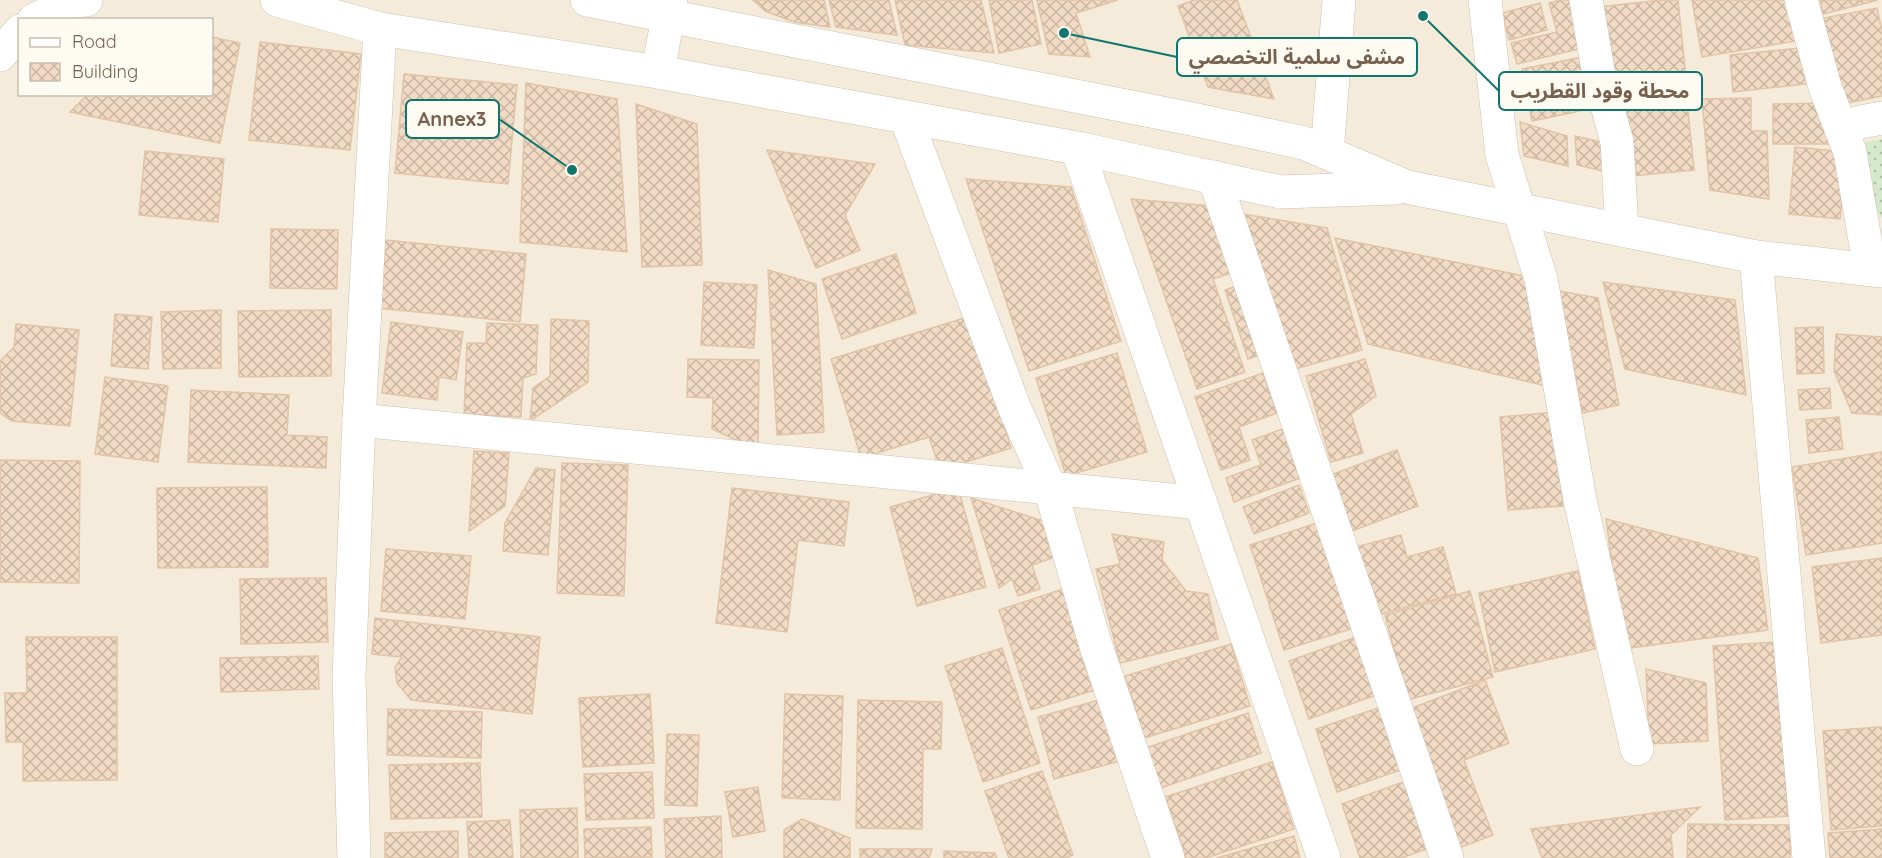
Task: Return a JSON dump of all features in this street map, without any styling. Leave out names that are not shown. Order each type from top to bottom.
[{"type":"street","points":[[38,18],[74,2],[86,0]]},
{"type":"street","points":[[278,0],[380,29],[658,72],[1077,148],[1281,192],[1407,187]]},
{"type":"street","points":[[587,0],[670,8],[1304,143],[1407,187],[1756,257],[1876,270],[1850,152],[1825,87],[1801,0]]},
{"type":"street","points":[[1327,153],[1339,0]]},
{"type":"street","points":[[1485,0],[1502,155],[1541,279],[1580,500],[1637,749]]},
{"type":"street","points":[[1586,0],[1599,76],[1617,142],[1622,230]]},
{"type":"street","points":[[658,72],[670,8]]},
{"type":"street","points":[[354,858],[349,677],[359,420],[380,29]]},
{"type":"street","points":[[0,56],[18,34]]},
{"type":"street","points":[[906,118],[1015,409],[1050,488],[1095,643],[1168,858]]},
{"type":"street","points":[[1840,126],[1882,118]]},
{"type":"street","points":[[1077,148],[1324,858]]},
{"type":"street","points":[[1214,177],[1446,858]]},
{"type":"street","points":[[1756,257],[1809,858]]},
{"type":"street","points":[[359,420],[1201,503]]},
{"type":"shaded area","points":[[0,0],[1882,0],[1882,858],[0,858]]},
{"type":"green space","points":[[1882,139],[1882,218],[1869,202],[1861,144]]},
{"type":"building","points":[[753,0],[824,0],[830,27],[794,22],[765,11]]},
{"type":"building","points":[[829,0],[889,0],[897,35],[836,27]]},
{"type":"building","points":[[895,0],[981,0],[994,53],[905,45]]},
{"type":"building","points":[[989,0],[1032,0],[1041,44],[999,53]]},
{"type":"building","points":[[1037,0],[1118,0],[1076,13],[1090,57],[1049,54]]},
{"type":"building","points":[[1194,0],[1237,0],[1274,99],[1208,87],[1178,6]]},
{"type":"building","points":[[1576,0],[1587,47],[1517,64],[1511,43],[1557,32],[1549,3]]},
{"type":"building","points":[[1678,0],[1687,87],[1608,95],[1599,7]]},
{"type":"building","points":[[1692,0],[1790,0],[1796,41],[1702,57]]},
{"type":"building","points":[[1820,0],[1878,0],[1823,14]]},
{"type":"building","points":[[1540,3],[1547,30],[1509,40],[1502,13]]},
{"type":"building","points":[[1877,8],[1882,31],[1882,96],[1842,104],[1824,18]]},
{"type":"building","points":[[213,37],[240,43],[220,143],[70,112],[86,96],[213,96]]},
{"type":"building","points":[[260,42],[361,54],[350,150],[249,140]]},
{"type":"building","points":[[1810,47],[1813,83],[1733,92],[1730,55]]},
{"type":"building","points":[[1588,56],[1599,107],[1532,121],[1522,69]]},
{"type":"building","points":[[404,74],[517,85],[508,184],[395,173]]},
{"type":"building","points":[[526,83],[617,99],[627,252],[520,242]]},
{"type":"building","points":[[1686,91],[1694,170],[1632,176],[1624,98]]},
{"type":"building","points":[[1751,98],[1751,131],[1767,131],[1769,199],[1710,190],[1702,99]]},
{"type":"building","points":[[1825,103],[1837,144],[1773,144],[1773,104]]},
{"type":"building","points":[[636,104],[697,124],[702,265],[642,267]]},
{"type":"building","points":[[1520,122],[1567,136],[1568,166],[1524,156]]},
{"type":"building","points":[[1575,136],[1610,144],[1603,171],[1577,165]]},
{"type":"building","points":[[1795,147],[1847,152],[1840,219],[1789,214]]},
{"type":"building","points":[[767,150],[875,164],[845,215],[860,250],[816,268]]},
{"type":"building","points":[[145,151],[224,159],[218,222],[139,215]]},
{"type":"building","points":[[966,179],[1071,187],[1121,341],[1029,371]]},
{"type":"building","points":[[1131,199],[1212,206],[1234,272],[1213,279],[1245,372],[1197,389]]},
{"type":"building","points":[[1243,214],[1327,228],[1362,350],[1288,371]]},
{"type":"building","points":[[271,229],[338,230],[337,289],[270,288]]},
{"type":"building","points":[[1335,238],[1524,276],[1546,386],[1368,344]]},
{"type":"building","points":[[385,240],[526,254],[520,322],[377,308]]},
{"type":"building","points":[[896,254],[916,313],[842,339],[822,279]]},
{"type":"building","points":[[768,270],[816,284],[824,432],[777,435]]},
{"type":"building","points":[[704,282],[757,285],[754,348],[701,345]]},
{"type":"building","points":[[1603,282],[1735,300],[1746,395],[1625,369]]},
{"type":"building","points":[[1240,285],[1263,354],[1248,359],[1225,290]]},
{"type":"building","points":[[1559,291],[1598,298],[1619,405],[1582,413]]},
{"type":"building","points":[[221,310],[221,368],[163,369],[161,312]]},
{"type":"building","points":[[331,310],[331,376],[239,377],[238,311]]},
{"type":"building","points":[[115,314],[152,317],[148,369],[111,366]]},
{"type":"building","points":[[971,316],[1011,448],[940,470],[929,437],[861,458],[831,359]]},
{"type":"building","points":[[551,319],[589,321],[588,382],[530,421],[533,388],[550,376]]},
{"type":"building","points":[[391,322],[463,332],[456,380],[439,377],[437,400],[382,393]]},
{"type":"building","points":[[487,323],[538,325],[536,374],[523,378],[521,417],[464,414],[467,343],[486,343]]},
{"type":"building","points":[[16,324],[79,330],[70,426],[12,421],[0,413],[0,361],[14,347]]},
{"type":"building","points":[[1823,327],[1824,373],[1797,374],[1795,328]]},
{"type":"building","points":[[1836,334],[1882,337],[1882,415],[1852,413],[1834,371]]},
{"type":"building","points":[[1117,353],[1147,452],[1066,476],[1036,378]]},
{"type":"building","points":[[688,359],[759,360],[758,450],[712,429],[713,398],[687,397]]},
{"type":"building","points":[[1365,359],[1376,396],[1351,414],[1363,453],[1331,462],[1306,376]]},
{"type":"building","points":[[1263,373],[1277,413],[1239,427],[1250,460],[1221,470],[1195,397]]},
{"type":"building","points":[[105,377],[168,386],[158,462],[95,454]]},
{"type":"building","points":[[1830,388],[1831,408],[1800,410],[1798,390]]},
{"type":"building","points":[[191,390],[289,395],[287,435],[327,437],[326,468],[188,462]]},
{"type":"building","points":[[1556,412],[1563,506],[1508,510],[1500,417]]},
{"type":"building","points":[[1839,417],[1843,449],[1809,453],[1806,420]]},
{"type":"building","points":[[1288,427],[1306,476],[1234,502],[1226,478],[1261,465],[1252,440]]},
{"type":"building","points":[[1397,450],[1418,506],[1352,531],[1331,475]]},
{"type":"building","points":[[474,451],[509,453],[505,506],[469,531]]},
{"type":"building","points":[[1882,452],[1882,543],[1806,555],[1792,467]]},
{"type":"building","points":[[0,460],[80,461],[79,583],[0,582]]},
{"type":"building","points":[[562,463],[628,465],[624,596],[557,593]]},
{"type":"building","points":[[536,468],[555,470],[548,555],[503,551],[505,523]]},
{"type":"building","points":[[1299,485],[1309,513],[1254,534],[1243,507]]},
{"type":"building","points":[[267,487],[268,567],[158,568],[157,488]]},
{"type":"building","points":[[732,488],[849,502],[844,546],[798,540],[787,632],[716,623]]},
{"type":"building","points":[[958,488],[986,587],[917,606],[890,507]]},
{"type":"building","points":[[971,498],[1047,522],[1058,556],[1032,565],[1040,589],[1018,596],[1012,579],[999,588]]},
{"type":"building","points":[[1606,519],[1758,558],[1768,630],[1623,649]]},
{"type":"building","points":[[1323,521],[1357,627],[1284,650],[1250,545]]},
{"type":"building","points":[[1112,534],[1164,542],[1162,560],[1186,591],[1208,594],[1218,639],[1120,663],[1096,569],[1120,564]]},
{"type":"building","points":[[1401,535],[1407,557],[1443,547],[1456,594],[1370,617],[1352,548]]},
{"type":"building","points":[[386,549],[471,556],[465,619],[381,611]]},
{"type":"building","points":[[1882,558],[1882,635],[1821,643],[1812,567]]},
{"type":"building","points":[[1578,571],[1595,649],[1495,672],[1479,593]]},
{"type":"building","points":[[326,578],[328,642],[241,644],[240,579]]},
{"type":"building","points":[[1066,588],[1098,689],[1031,710],[999,610]]},
{"type":"building","points":[[1470,591],[1493,677],[1407,700],[1385,615]]},
{"type":"building","points":[[375,618],[540,637],[532,714],[411,700],[397,683],[395,667],[402,657],[372,654]]},
{"type":"building","points":[[26,637],[117,637],[117,780],[23,781],[23,742],[6,742],[5,693],[27,693]]},
{"type":"building","points":[[1356,637],[1376,695],[1309,719],[1289,661]]},
{"type":"building","points":[[1776,642],[1788,816],[1725,820],[1713,646]]},
{"type":"building","points":[[1231,644],[1250,706],[1144,738],[1125,676]]},
{"type":"building","points":[[1002,648],[1040,763],[983,782],[945,666]]},
{"type":"building","points":[[318,656],[319,689],[221,692],[220,658]]},
{"type":"building","points":[[1646,669],[1706,683],[1708,741],[1649,744]]},
{"type":"building","points":[[1485,680],[1509,743],[1464,760],[1493,835],[1459,848],[1407,710]]},
{"type":"building","points":[[650,694],[654,763],[583,767],[579,698]]},
{"type":"building","points":[[785,694],[843,696],[840,800],[782,798]]},
{"type":"building","points":[[1103,699],[1120,761],[1054,779],[1038,717]]},
{"type":"building","points":[[858,700],[942,702],[941,749],[923,749],[922,829],[856,828]]},
{"type":"building","points":[[1384,706],[1406,768],[1337,792],[1316,729]]},
{"type":"building","points":[[388,709],[482,712],[481,758],[387,755]]},
{"type":"building","points":[[1248,713],[1261,753],[1161,788],[1146,748]]},
{"type":"building","points":[[1882,727],[1882,826],[1831,830],[1823,731]]},
{"type":"building","points":[[667,734],[699,735],[697,806],[665,805]]},
{"type":"building","points":[[1272,762],[1294,829],[1206,858],[1186,858],[1165,797]]},
{"type":"building","points":[[480,763],[482,817],[391,819],[389,765]]},
{"type":"building","points":[[1042,771],[1073,855],[1065,858],[1009,858],[985,791]]},
{"type":"building","points":[[652,772],[654,818],[586,820],[584,774]]},
{"type":"building","points":[[1406,781],[1430,848],[1401,858],[1360,858],[1342,804]]},
{"type":"building","points":[[758,787],[765,831],[733,837],[725,792]]},
{"type":"building","points":[[1700,807],[1671,835],[1673,858],[1542,858],[1531,829]]},
{"type":"building","points":[[577,808],[578,858],[521,858],[520,810]]},
{"type":"building","points":[[721,816],[722,858],[666,858],[664,819]]},
{"type":"building","points":[[802,819],[850,838],[850,858],[784,858],[784,830]]},
{"type":"building","points":[[510,820],[513,858],[469,858],[467,822]]},
{"type":"building","points":[[1688,824],[1791,825],[1790,858],[1687,858]]},
{"type":"building","points":[[651,827],[652,857],[585,858],[584,829]]},
{"type":"building","points":[[1882,829],[1882,858],[1830,858],[1828,833]]},
{"type":"building","points":[[458,831],[458,858],[385,858],[385,833]]},
{"type":"building","points":[[1294,836],[1300,858],[1216,858]]},
{"type":"building","points":[[860,849],[932,849],[929,858],[860,858]]},
{"type":"building","points":[[944,851],[995,853],[997,858],[944,858]]},
{"type":"place","name":"محطة وقود القطريب","points":[[1423,16]]},
{"type":"place","name":"مشفى سلمية التخصصي","points":[[1064,33]]},
{"type":"place","name":"Annex3","points":[[572,170]]}]
